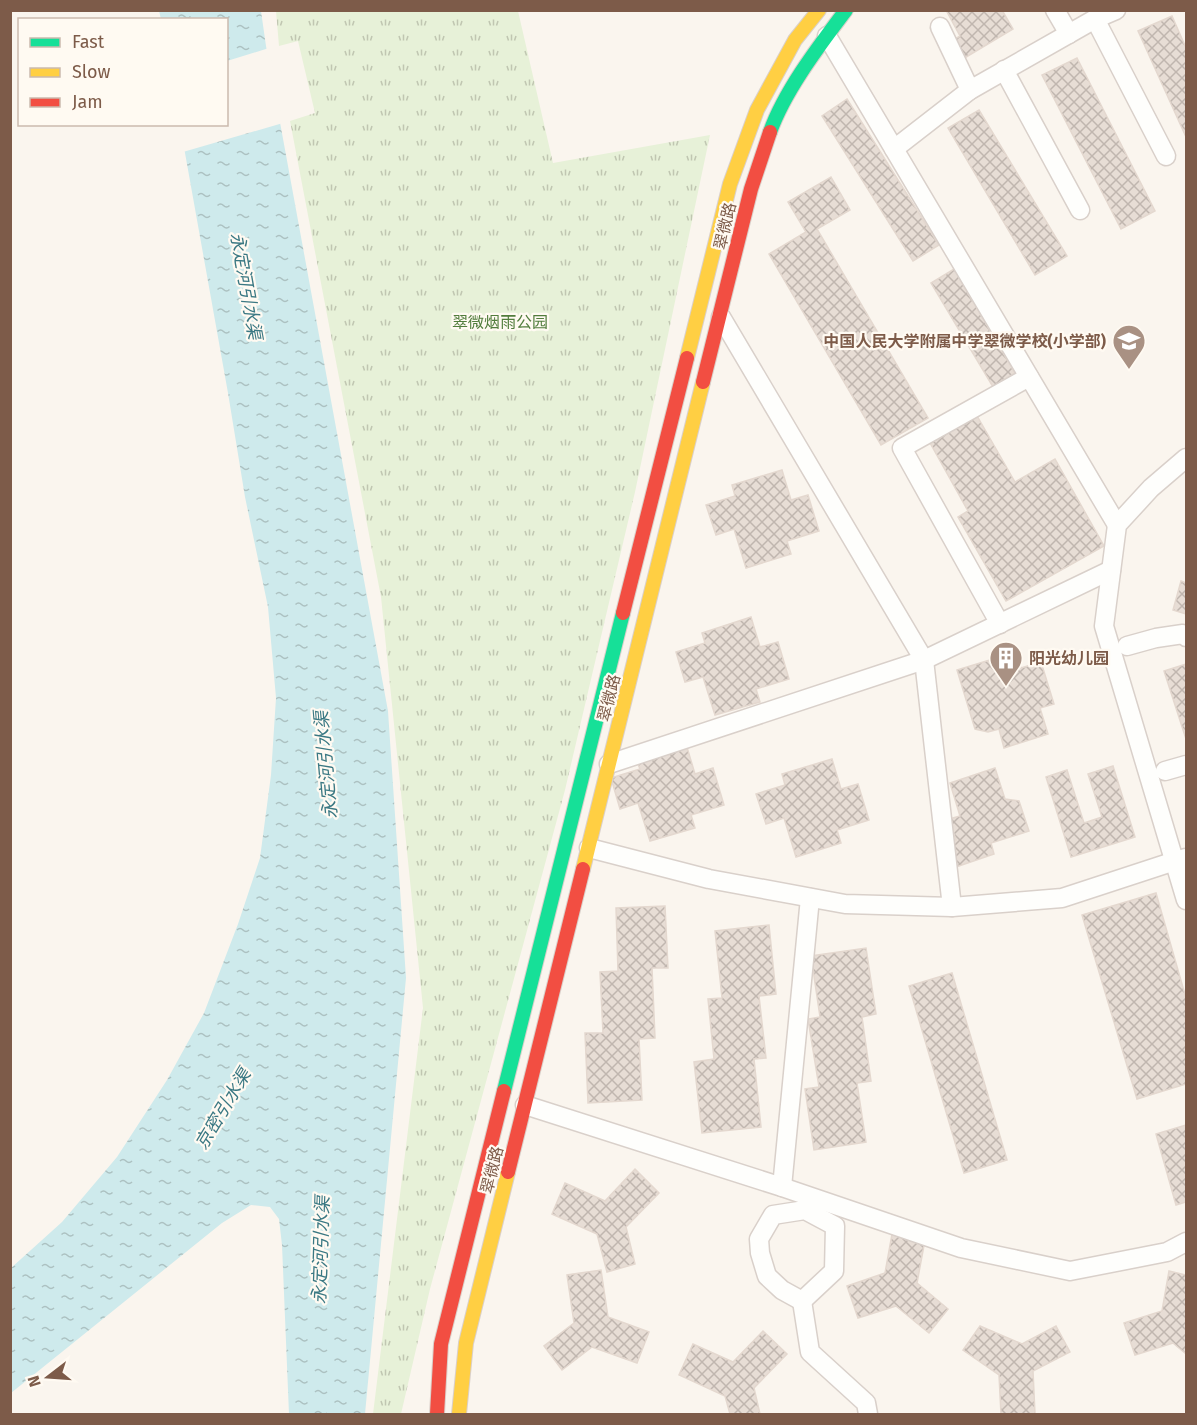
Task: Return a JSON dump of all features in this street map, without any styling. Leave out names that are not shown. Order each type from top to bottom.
[{"type":"main road","name":"翠微路","points":[[437,1414],[441,1344],[457,1276],[730,184],[757,110],[795,40],[819,10]]},
{"type":"main road","name":"翠微路","points":[[459,1414],[466,1343],[751,189],[777,113],[816,50],[846,10]]},
{"type":"street","points":[[1056,10],[1069,34]]},
{"type":"street","points":[[894,149],[970,90],[1095,19],[1116,10]]},
{"type":"street","points":[[1095,19],[1166,156]]},
{"type":"street","points":[[940,27],[970,90]]},
{"type":"street","points":[[827,36],[1117,525]]},
{"type":"street","points":[[1004,70],[1080,210]]},
{"type":"street","points":[[721,317],[924,660],[951,907]]},
{"type":"street","points":[[1000,624],[902,448],[1029,377]]},
{"type":"street","points":[[1186,458],[1151,488],[1117,525],[1104,626],[1180,859],[1186,900]]},
{"type":"street","points":[[609,764],[924,660],[1111,570]]},
{"type":"street","points":[[1127,646],[1156,638],[1183,634],[1186,637]]},
{"type":"street","points":[[1165,771],[1186,765]]},
{"type":"street","points":[[588,848],[709,879],[845,904],[951,907],[1062,898],[1180,859]]},
{"type":"street","points":[[782,1188],[810,898]]},
{"type":"street","points":[[525,1105],[962,1248],[1070,1271],[1167,1252],[1186,1242]]},
{"type":"street","points":[[805,1210],[835,1226],[834,1271],[802,1301],[782,1290],[767,1276],[760,1253],[759,1239],[773,1215],[805,1210]]},
{"type":"street","points":[[802,1301],[810,1352],[866,1403],[868,1414]]},
{"type":"green space","name":"翠微烟雨公园","points":[[276,11],[518,11],[553,163],[710,135],[635,492],[565,790],[430,1289],[401,1414],[373,1414],[423,1008],[381,597],[290,121],[315,113],[298,41],[279,46]]},
{"type":"water","points":[[159,11],[261,11],[388,711],[406,978],[365,1414],[289,1414],[279,1219],[270,1207],[251,1205],[222,1223],[11,1393],[11,1268],[62,1222],[117,1157],[167,1080],[204,1013],[260,858],[271,775],[276,698],[268,607],[245,497],[180,126],[228,126],[228,18],[161,18]]},
{"type":"pier","points":[[269,48],[283,123],[183,152],[177,126],[228,126],[228,61]]},
{"type":"building","points":[[946,10],[1002,10],[1013,29],[963,59],[952,41],[960,36]]},
{"type":"building","points":[[1172,16],[1186,48],[1186,137],[1138,31]]},
{"type":"building","points":[[1077,58],[1155,211],[1121,229],[1042,75]]},
{"type":"building","points":[[847,99],[939,245],[913,261],[822,116]]},
{"type":"building","points":[[979,110],[1067,256],[1035,275],[948,128]]},
{"type":"building","points":[[831,177],[850,210],[817,229],[928,418],[881,445],[769,254],[806,232],[788,202]]},
{"type":"building","points":[[954,269],[1015,373],[993,387],[931,283]]},
{"type":"building","points":[[976,414],[1015,482],[1055,459],[1104,546],[1006,601],[958,517],[968,511],[929,441]]},
{"type":"building","points":[[782,470],[791,500],[808,495],[819,531],[787,541],[791,554],[746,568],[734,529],[716,535],[706,505],[735,496],[732,485]]},
{"type":"building","points":[[1181,581],[1186,583],[1186,614],[1173,610]]},
{"type":"building","points":[[751,617],[760,647],[778,642],[789,679],[756,689],[760,702],[715,715],[703,677],[685,682],[676,652],[705,643],[702,633]]},
{"type":"building","name":"阳光幼儿园","points":[[1016,652],[1021,668],[1041,662],[1054,704],[1040,708],[1048,734],[1004,748],[999,729],[988,732],[975,729],[957,670]]},
{"type":"building","points":[[1186,664],[1186,739],[1164,671]]},
{"type":"building","points":[[686,744],[695,774],[713,768],[724,805],[691,815],[695,828],[650,841],[638,803],[620,809],[611,778],[640,769],[636,759]]},
{"type":"building","points":[[832,759],[841,789],[858,784],[869,820],[837,830],[841,843],[796,857],[784,818],[766,824],[756,794],[785,785],[782,774]]},
{"type":"building","points":[[1113,766],[1135,837],[1071,857],[1046,777],[1067,770],[1084,823],[1102,817],[1088,774]]},
{"type":"building","points":[[995,768],[1005,799],[1019,801],[1029,831],[991,843],[994,854],[953,868],[945,843],[956,840],[949,819],[960,816],[950,783]]},
{"type":"building","points":[[1156,893],[1186,998],[1186,1084],[1137,1099],[1082,915]]},
{"type":"building","points":[[665,906],[668,968],[652,968],[655,1038],[639,1039],[642,1100],[588,1103],[585,1033],[603,1033],[600,972],[618,971],[616,908]]},
{"type":"building","points":[[769,925],[776,994],[759,996],[766,1058],[754,1059],[761,1127],[702,1133],[694,1062],[714,1059],[708,999],[722,998],[715,931]]},
{"type":"building","points":[[866,948],[876,1014],[862,1017],[871,1081],[857,1083],[866,1142],[814,1150],[805,1089],[819,1087],[808,1019],[820,1017],[811,956]]},
{"type":"building","points":[[952,973],[1007,1160],[964,1173],[909,986]]},
{"type":"building","points":[[1186,1125],[1186,1202],[1176,1205],[1156,1134]]},
{"type":"building","points":[[635,1169],[659,1193],[626,1227],[635,1264],[607,1272],[597,1234],[552,1214],[565,1183],[605,1201]]},
{"type":"building","points":[[892,1234],[925,1240],[917,1283],[948,1309],[929,1333],[896,1306],[858,1318],[847,1286],[885,1273]]},
{"type":"building","points":[[601,1270],[608,1317],[649,1332],[637,1363],[592,1347],[562,1370],[544,1346],[574,1323],[567,1275]]},
{"type":"building","points":[[1169,1271],[1186,1275],[1186,1354],[1173,1343],[1135,1355],[1124,1323],[1162,1311]]},
{"type":"building","points":[[980,1326],[1022,1344],[1056,1326],[1070,1352],[1033,1371],[1035,1414],[1001,1414],[999,1375],[963,1350]]},
{"type":"building","points":[[763,1331],[787,1354],[754,1388],[760,1414],[730,1414],[725,1396],[679,1375],[693,1344],[733,1362]]},
{"type":"traffic: fast","points":[[770,132],[784,100],[814,53],[846,10]]},
{"type":"traffic: fast","points":[[504,1091],[623,613]]},
{"type":"traffic: slow","points":[[687,358],[730,184],[757,110],[795,40],[819,10]]},
{"type":"traffic: slow","points":[[583,869],[703,382]]},
{"type":"traffic: slow","points":[[459,1414],[466,1343],[508,1172]]},
{"type":"traffic: jam","points":[[703,382],[751,189],[770,132]]},
{"type":"traffic: jam","points":[[623,613],[687,358]]},
{"type":"traffic: jam","points":[[508,1172],[583,869]]},
{"type":"traffic: jam","points":[[437,1414],[441,1344],[504,1091]]},
{"type":"place","name":"中国人民大学附属中学翠微学校(小学部)","points":[[1129,370]]},
{"type":"place","name":"阳光幼儿园","points":[[1006,687]]},
{"type":"water label","name":"永定河引水渠","points":[[246,286]]},
{"type":"water label","name":"永定河引水渠","points":[[326,765]]},
{"type":"water label","name":"京密引水渠","points":[[223,1109]]},
{"type":"water label","name":"永定河引水渠","points":[[321,1250]]}]
